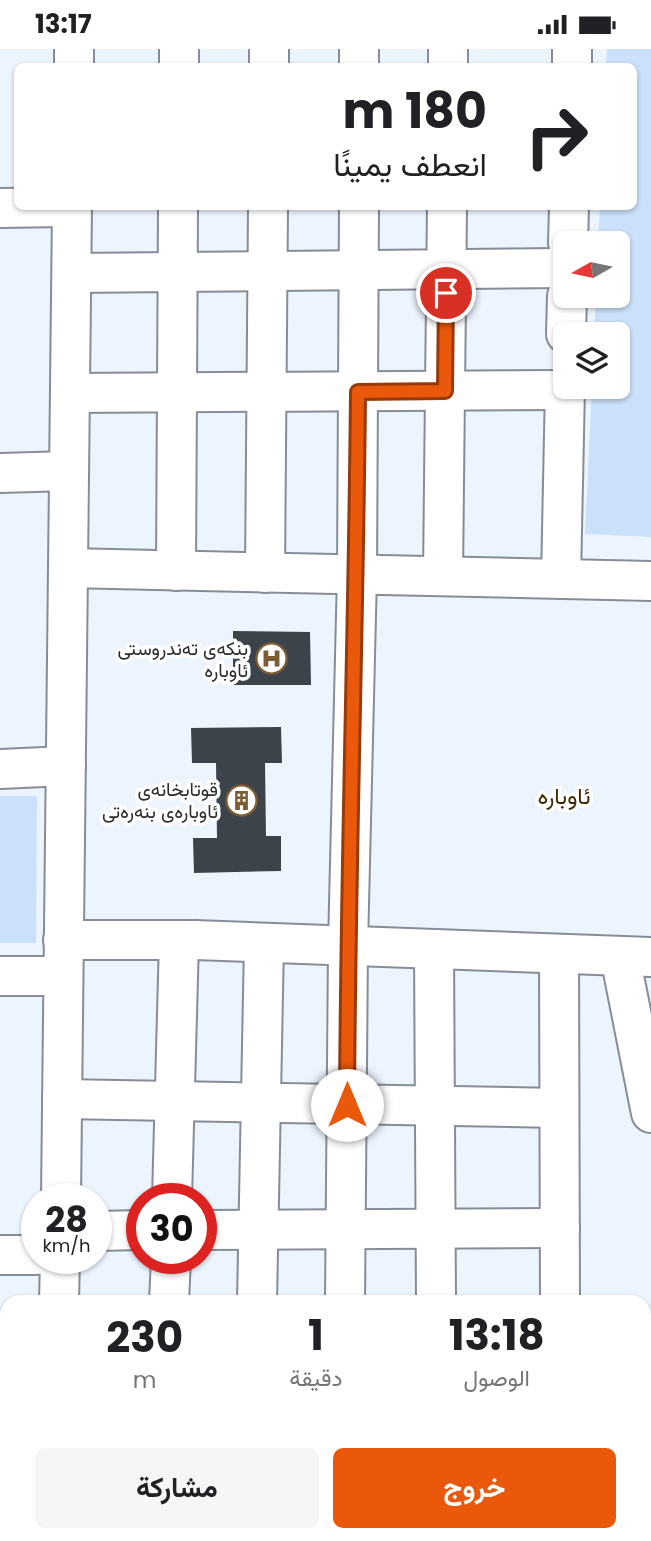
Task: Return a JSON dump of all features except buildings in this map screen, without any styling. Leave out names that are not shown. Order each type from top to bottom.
[{"type":"street","points":[[61,1183],[72,210]]},
{"type":"street","points":[[176,571],[178,210]]},
{"type":"street","points":[[265,573],[268,210]]},
{"type":"street","points":[[345,1295],[348,946],[357,575],[359,210]]},
{"type":"street","points":[[443,576],[447,210]]},
{"type":"street","points":[[568,231],[569,210]]},
{"type":"street","points":[[72,273],[553,268]]},
{"type":"street","points":[[70,393],[553,388]]},
{"type":"street","points":[[561,579],[565,399]]},
{"type":"street","points":[[0,473],[69,471]]},
{"type":"street","points":[[68,568],[651,581]]},
{"type":"street","points":[[0,769],[66,766]]},
{"type":"street","points":[[172,1183],[179,940]]},
{"type":"street","points":[[0,976],[63,958],[179,940],[636,956],[651,1113]]},
{"type":"street","points":[[257,1295],[264,943]]},
{"type":"street","points":[[434,949],[436,1295]]},
{"type":"street","points":[[559,954],[560,1295]]},
{"type":"street","points":[[62,1099],[559,1108]]},
{"type":"street","points":[[217,1230],[560,1228]]},
{"type":"street","points":[[0,1255],[21,1255]]},
{"type":"street","points":[[59,1295],[60,1274]]},
{"type":"street","points":[[169,1295],[170,1274]]},
{"type":"shaded area","points":[[607,49],[651,49],[651,537],[585,534],[591,399],[630,399],[630,322],[595,322],[595,308],[630,308],[630,231],[599,231],[600,210],[637,210],[637,63],[606,63]]},
{"type":"shaded area","points":[[0,796],[37,796],[36,943],[0,943]]},
{"type":"place","name":"بنکەی تەندروستی ئاوبارە","points":[[271,659]]},
{"type":"place","name":"قوتابخانەی ئاوبارەی بنەرەتی","points":[[241,800]]},
{"type":"district","name":"ئاوبارە","points":[[564,796]]},
{"type":"route","points":[[347,1105],[358,392],[445,391],[446,293]]}]
